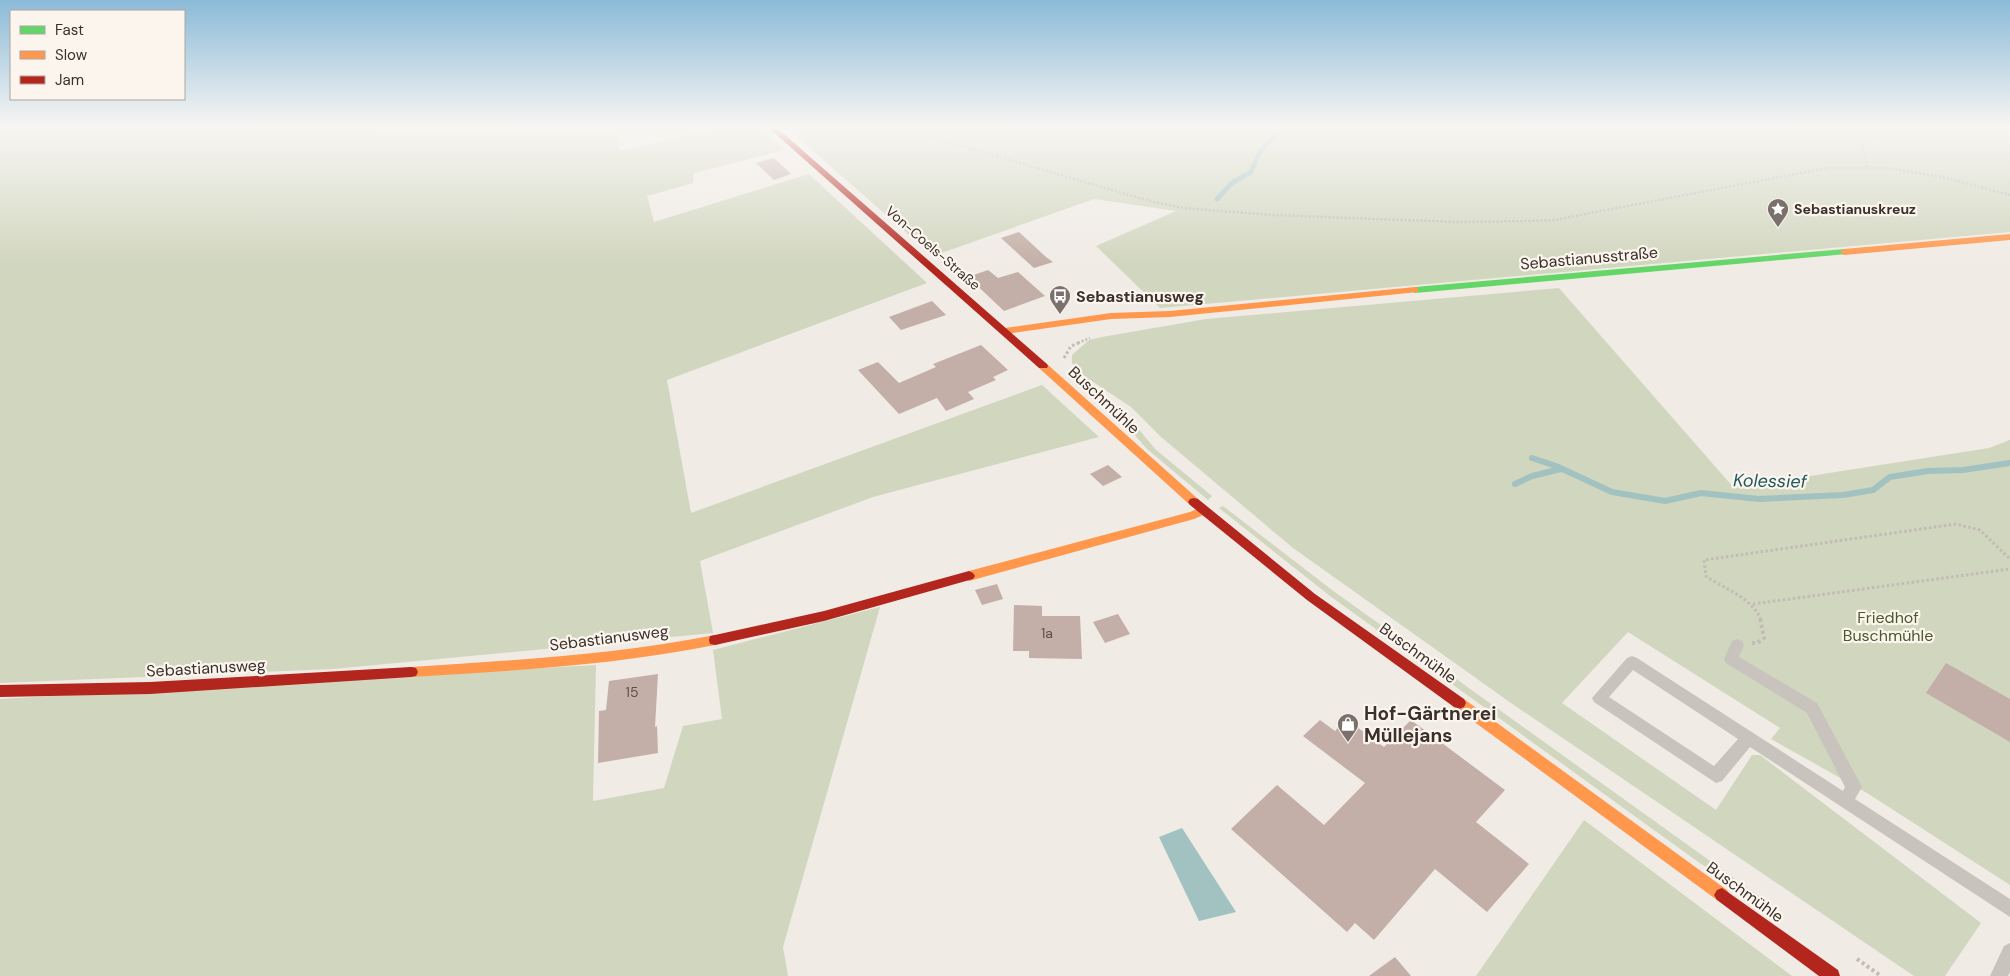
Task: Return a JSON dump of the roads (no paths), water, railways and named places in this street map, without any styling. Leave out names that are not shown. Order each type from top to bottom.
[{"type":"main road","name":"Von-Coels-Straße","points":[[826,174],[1005,331]]},
{"type":"main road","name":"Sebastianusstraße","points":[[1005,331],[1112,316],[1170,314],[1296,300],[2010,237]]},
{"type":"main road","name":"Sebastianusstraße","points":[[1106,328],[1170,314]]},
{"type":"main road","name":"Buschmühle","points":[[1005,331],[1035,352],[1093,413],[1204,510],[1311,597],[1542,763],[1832,976]]},
{"type":"main road","name":"Sebastianusweg","points":[[0,691],[150,688],[330,678],[564,661],[630,654],[711,641],[824,616],[1194,516],[1204,510]]},
{"type":"lane","points":[[1736,645],[1731,659],[1812,708],[1854,786],[1846,800]]},
{"type":"lane","points":[[1748,738],[1716,776],[1599,698],[1632,662],[1846,800],[2010,909]]},
{"type":"lane","points":[[1999,976],[2010,952]]},
{"type":"water","points":[[1182,828],[1236,912],[1199,921],[1159,837]]},
{"type":"waterway","points":[[1217,199],[1233,182],[1248,174]]},
{"type":"waterway","name":"Kolessief","points":[[1532,458],[1556,466],[1612,492],[1665,501],[1701,493],[1759,499],[1843,495],[1873,490],[1890,477],[1928,471],[1963,470],[2010,463]]},
{"type":"waterway","points":[[1515,484],[1532,476],[1561,469]]},
{"type":"place","name":"Sebastianuskreuz","points":[[1778,228]]},
{"type":"place","name":"Sebastianusweg","points":[[1060,315]]},
{"type":"place","name":"Hof-Gärtnerei Müllejans","points":[[1348,743]]},
{"type":"park label","name":"Friedhof Buschmühle","points":[[1888,626]]}]
